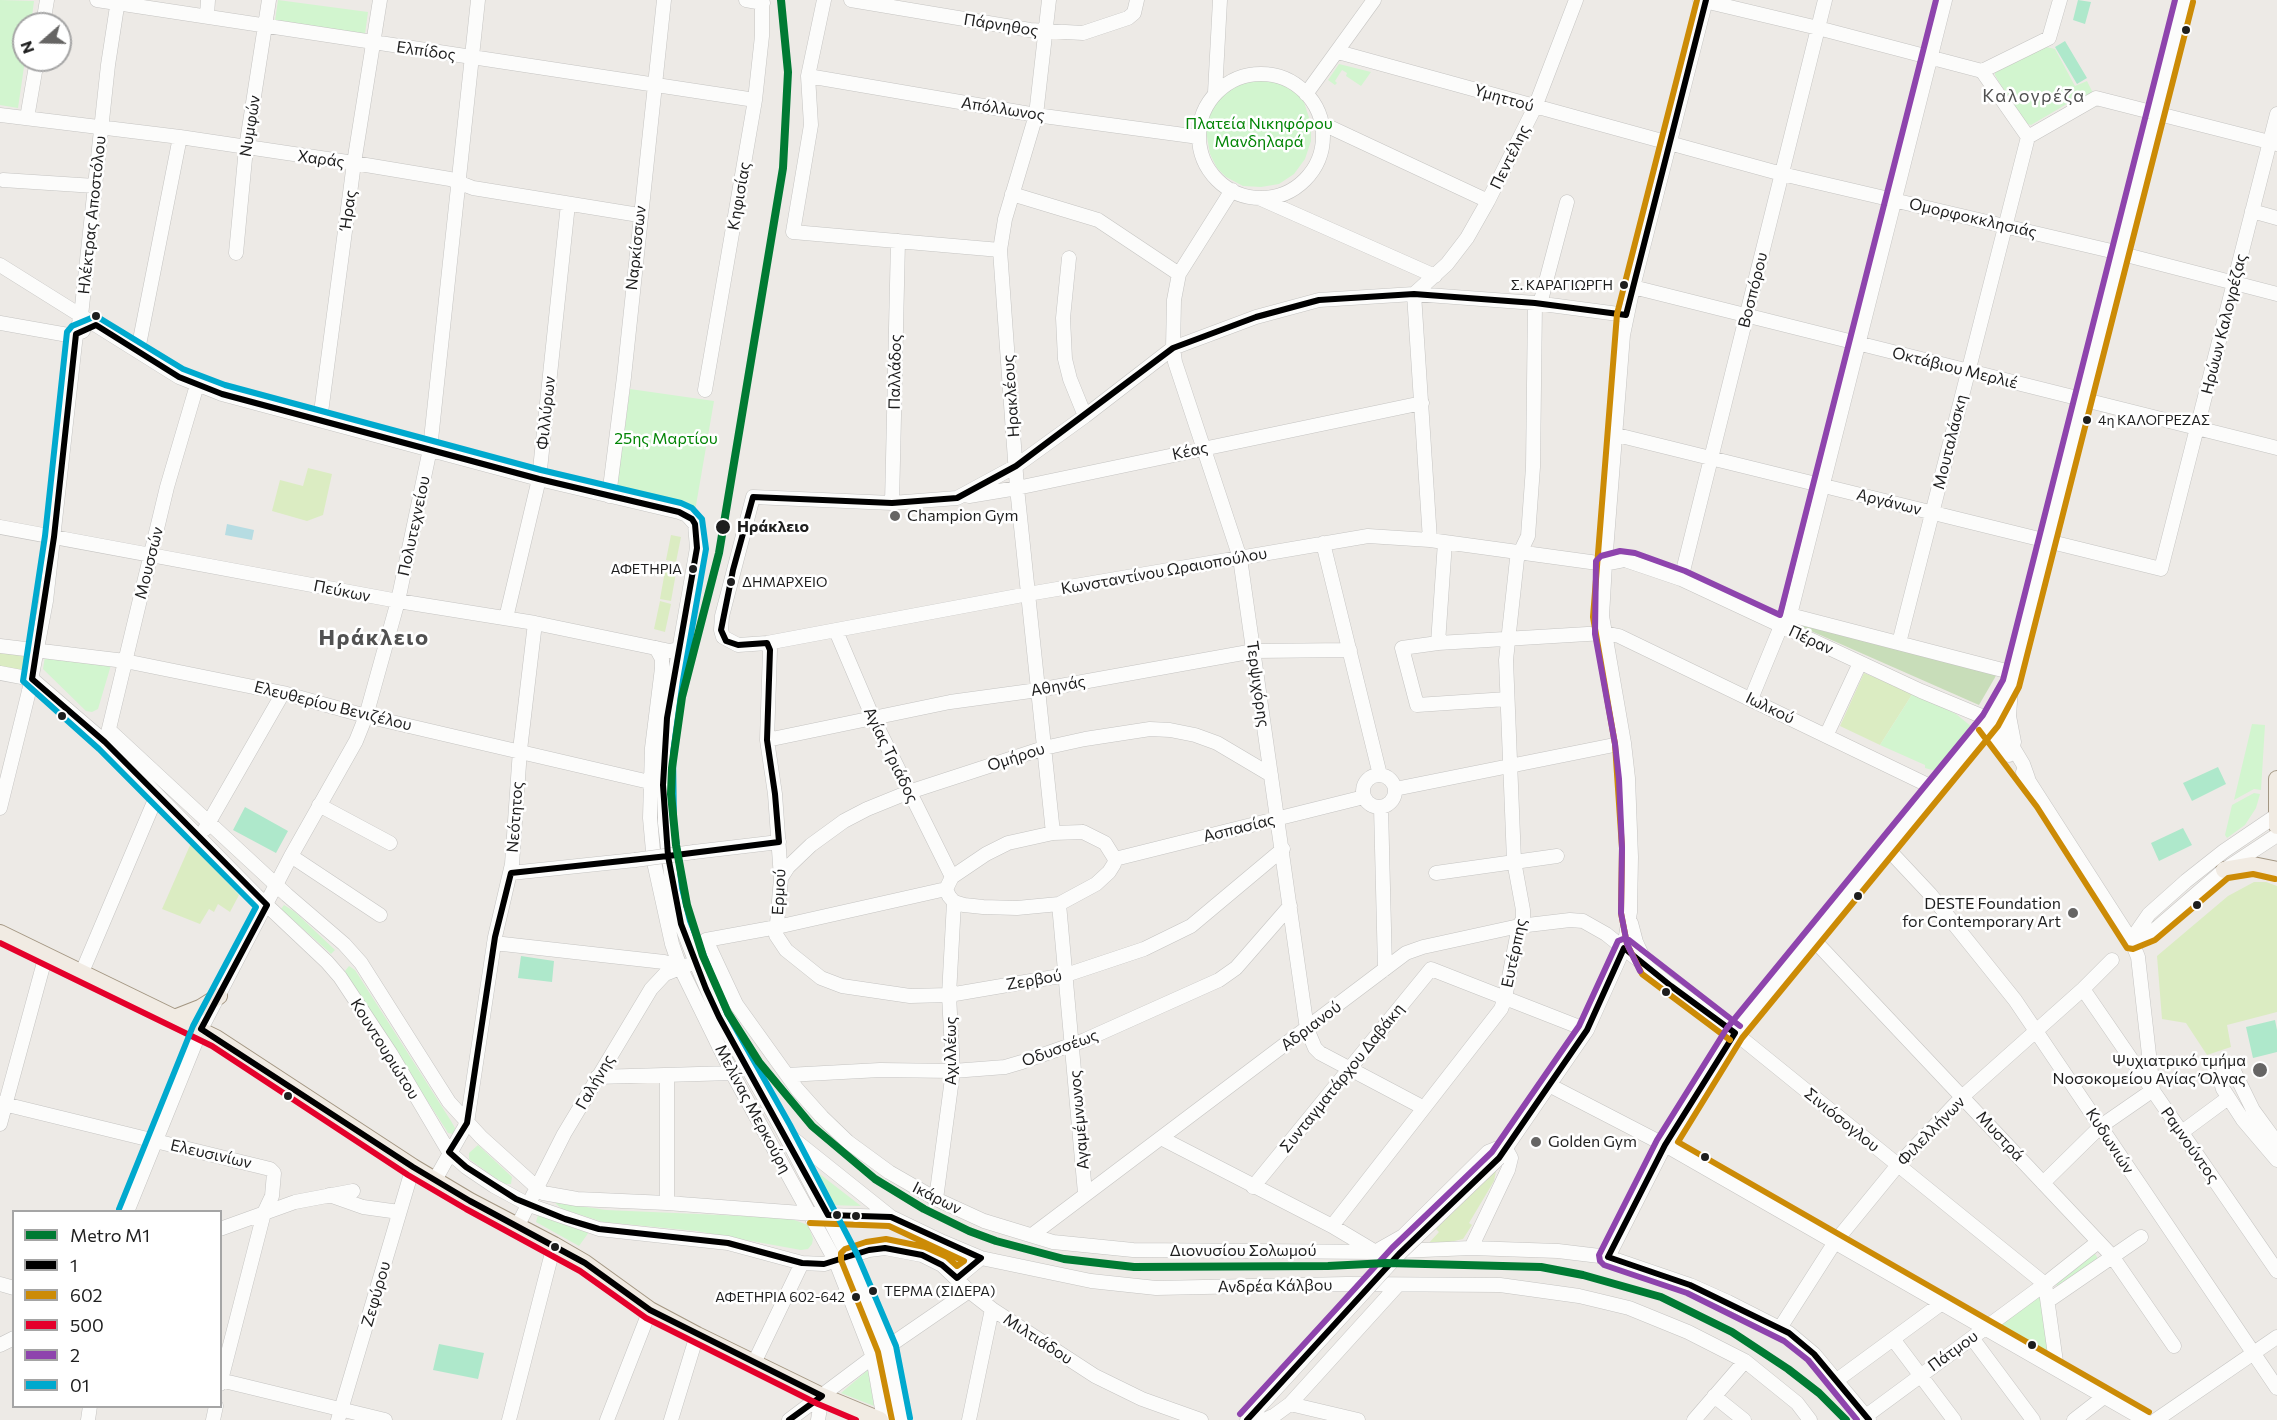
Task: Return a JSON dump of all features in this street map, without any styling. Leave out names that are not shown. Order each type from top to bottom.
[{"type":"main road","points":[[2277,779],[2277,819]]},
{"type":"main road","points":[[2224,870],[2253,865],[2277,870]]},
{"type":"main road","points":[[0,933],[201,1029],[413,1167],[470,1201],[519,1225],[585,1263],[650,1310],[822,1396],[882,1420]]},
{"type":"main road","points":[[177,1017],[200,1008],[219,996]]},
{"type":"street","name":"Ελπίδος","points":[[97,0],[118,1],[373,43],[755,100]]},
{"type":"street","points":[[207,15],[208,0]]},
{"type":"street","name":"Νυμφών","points":[[236,253],[246,148],[269,0]]},
{"type":"street","name":"Ήρας","points":[[320,420],[354,163],[381,0]]},
{"type":"street","name":"Πολυτεχνείου","points":[[267,905],[291,856],[356,741],[366,716],[398,601],[430,449],[478,0]]},
{"type":"street","name":"Ναρκίσσων","points":[[609,496],[664,0]]},
{"type":"street","points":[[746,0],[762,2]]},
{"type":"street","points":[[824,0],[808,76],[811,124],[793,232],[1000,250]]},
{"type":"street","name":"Πάρνηθος","points":[[851,0],[920,6],[1046,32],[1083,33],[1119,22],[1134,13],[1137,0]]},
{"type":"street","name":"Ηρακλέους","points":[[1049,0],[1036,115],[1005,219],[1000,250],[1017,488],[1053,833]]},
{"type":"street","points":[[1220,0],[1215,93],[1202,117],[1199,137],[1208,168],[1218,181],[1232,190],[1257,198],[1435,276]]},
{"type":"street","points":[[1306,94],[1374,0]]},
{"type":"street","name":"Πεντέλης","points":[[1413,294],[1435,276],[1467,238],[1488,201],[1534,107],[1576,0]]},
{"type":"street","points":[[1247,1420],[1399,1254],[1503,1154],[1587,1030],[1624,948],[1630,912],[1631,848],[1624,743],[1604,633],[1605,564],[1626,315],[1704,0],[1982,71],[2028,137],[2096,98],[2274,143]]},
{"type":"street","name":"Βοσπόρου","points":[[1681,579],[1825,0]]},
{"type":"street","points":[[1751,699],[1786,620],[1823,486],[1945,0]]},
{"type":"street","points":[[1982,71],[2049,38],[2060,0]]},
{"type":"street","points":[[2016,753],[2009,716],[2012,678],[2184,0]]},
{"type":"street","name":"Ηλέκτρας Αποστόλου","points":[[0,808],[38,651],[54,537],[76,334],[81,316],[101,128],[118,1]]},
{"type":"street","name":"Κηφισίας","points":[[705,390],[755,100],[762,36],[762,2]]},
{"type":"street","name":"Υμηττού","points":[[1338,52],[1670,144]]},
{"type":"street","points":[[27,118],[35,72]]},
{"type":"street","points":[[1215,93],[1243,76],[1268,74],[1282,77],[1295,84],[1316,107],[1322,123],[1323,139],[1320,155],[1307,176],[1288,191],[1273,197],[1257,198]]},
{"type":"street","name":"Απόλλωνος","points":[[808,76],[1036,115],[1199,137]]},
{"type":"street","name":"Ηρώων Καλογρέζας","points":[[2161,569],[2199,427],[2252,211],[2274,143],[2277,114]]},
{"type":"street","name":"Χαράς","points":[[0,115],[180,137],[354,163],[458,181],[473,188],[639,215]]},
{"type":"street","points":[[1322,123],[1488,201]]},
{"type":"street","points":[[138,350],[180,137]]},
{"type":"street","name":"Μουταλάσκη","points":[[1899,643],[2028,137]]},
{"type":"street","name":"Ομορφοκκλησιάς","points":[[1670,144],[1782,174],[2120,253],[2277,294]]},
{"type":"street","points":[[3,180],[95,186]]},
{"type":"street","points":[[1012,194],[1098,220],[1179,274],[1232,190]]},
{"type":"street","name":"Ευτέρπης","points":[[1332,1226],[1501,1010],[1505,998],[1519,926],[1523,919],[1514,861],[1506,660],[1517,560],[1528,536],[1533,467],[1538,303],[1567,202]]},
{"type":"street","name":"Φιλλύρων","points":[[506,618],[539,479],[568,204]]},
{"type":"street","points":[[2252,211],[2277,218]]},
{"type":"street","name":"Παλλάδος","points":[[892,503],[898,241]]},
{"type":"street","points":[[1069,258],[1063,318],[1065,359],[1085,417]]},
{"type":"street","points":[[0,265],[179,377],[197,385],[252,403],[609,496]]},
{"type":"street","name":"Τερψιχόρης","points":[[1179,274],[1174,300],[1175,362],[1240,558],[1307,1029]]},
{"type":"street","name":"Οκτάβιου Μερλιέ","points":[[1633,287],[2277,448]]},
{"type":"street","points":[[957,498],[1016,466],[1085,417],[1173,348],[1256,317],[1319,300],[1413,294],[1538,303],[1626,315]]},
{"type":"street","points":[[1413,294],[1430,540]]},
{"type":"street","points":[[0,323],[76,334],[96,325]]},
{"type":"street","name":"Μουσσών","points":[[107,736],[167,487],[197,385]]},
{"type":"street","name":"Κέας","points":[[726,641],[723,637],[721,623],[753,497],[892,503],[957,498],[1017,488],[1422,403]]},
{"type":"street","name":"Αργάνων","points":[[1617,435],[2161,569]]},
{"type":"street","name":"Μελίνας Μερκούρη","points":[[609,496],[679,512],[687,515],[695,524],[697,548],[650,818],[654,862],[672,944],[680,967],[732,1073],[810,1214],[842,1259],[887,1349],[900,1420]]},
{"type":"street","name":"Πεύκων","points":[[0,527],[398,601],[535,623],[670,651],[678,650],[681,644]]},
{"type":"street","name":"Κωνσταντίνου Ωραιοπούλου","points":[[726,641],[738,645],[767,643],[1028,594],[1368,536],[1430,540],[1605,564]]},
{"type":"street","points":[[1438,643],[1445,542]]},
{"type":"street","points":[[1323,543],[1380,775]]},
{"type":"street","name":"Πέραν","points":[[1605,564],[1625,560],[1786,620],[1860,663],[1986,720]]},
{"type":"street","name":"Πέραν","points":[[1786,620],[1899,643],[2012,678]]},
{"type":"street","name":"Νεότητος","points":[[435,1180],[467,1123],[494,943],[511,873],[520,750],[535,623]]},
{"type":"street","name":"Αγίας Τριάδος","points":[[836,631],[873,718],[949,883],[954,902]]},
{"type":"street","points":[[1507,699],[1417,705],[1402,648],[1438,643],[1604,633]]},
{"type":"street","name":"Ιωλκού","points":[[1604,633],[1619,636],[1934,788]]},
{"type":"street","name":"Ερμού","points":[[767,643],[770,650],[767,740],[781,878],[777,927]]},
{"type":"street","name":"Ελευθερίου Βενιζέλου","points":[[0,646],[125,661],[284,693],[366,716],[520,750],[656,784]]},
{"type":"street","name":"Μελίνας Μερκούρη","points":[[656,648],[662,659],[656,784],[673,890],[681,924],[719,1017],[828,1215],[873,1357],[882,1420]]},
{"type":"street","name":"Αθηνάς","points":[[767,740],[950,702],[1038,690],[1254,651],[1350,650]]},
{"type":"street","points":[[1826,736],[1860,663]]},
{"type":"street","name":"Κουντουριώτου","points":[[0,672],[32,680],[107,736],[210,822],[277,885],[345,944],[361,963],[449,1102],[467,1123],[543,1193],[565,1198],[891,1217]]},
{"type":"street","points":[[1608,1257],[1665,1145],[1735,1033],[1934,788],[1986,720],[2012,678]]},
{"type":"street","points":[[200,836],[284,693]]},
{"type":"street","points":[[1986,720],[2000,727],[2028,778]]},
{"type":"street","points":[[1986,720],[2028,778],[2131,940],[2138,957],[2153,1090],[2101,1126],[2043,1183]]},
{"type":"street","name":"Ομήρου","points":[[781,878],[788,867],[810,845],[844,821],[867,809],[909,792],[1044,748],[1125,732],[1150,729],[1170,730],[1195,735],[1217,743],[1271,775]]},
{"type":"street","name":"Κουντουριώτου","points":[[107,736],[157,795],[340,977],[391,1054],[449,1152],[476,1174],[529,1205],[598,1229],[728,1243],[802,1263],[842,1259]]},
{"type":"street","points":[[1395,789],[1624,743]]},
{"type":"street","points":[[1380,775],[1390,779],[1395,789],[1392,801],[1381,807],[1374,807],[1364,797],[1364,784],[1368,779],[1380,775]]},
{"type":"street","points":[[82,972],[157,795]]},
{"type":"street","name":"Ασπασίας","points":[[1115,859],[1364,797]]},
{"type":"street","points":[[319,805],[390,843]]},
{"type":"street","points":[[1381,807],[1385,969]]},
{"type":"street","points":[[2131,940],[2149,914],[2186,881],[2224,851],[2277,819]]},
{"type":"street","points":[[777,927],[949,883],[986,854],[1008,843],[1053,833],[1083,832],[1095,837],[1105,843],[1115,859],[1109,872],[1096,884],[1059,904],[1017,908],[964,905],[954,902]]},
{"type":"street","points":[[2131,940],[2150,933],[2224,870],[2277,835]]},
{"type":"street","points":[[511,873],[779,842]]},
{"type":"street","name":"Κυδωνιών","points":[[1885,846],[1971,943],[2015,1000],[2277,1388]]},
{"type":"street","name":"Ζερβού","points":[[777,927],[776,935],[786,950],[821,978],[842,986],[910,996],[950,995],[1066,975],[1144,949],[1191,926],[1283,849]]},
{"type":"street","points":[[291,856],[380,915]]},
{"type":"street","points":[[1436,873],[1557,856]]},
{"type":"street","name":"Αχιλλέως","points":[[936,1199],[954,1071],[950,995],[954,902]]},
{"type":"street","name":"Αγαμέμνωνος","points":[[1059,904],[1085,1193]]},
{"type":"street","points":[[128,1210],[201,1029],[267,905]]},
{"type":"street","name":"Οδυσσέως","points":[[787,1075],[880,1070],[954,1071],[1005,1066],[1072,1045],[1228,974],[1236,968],[1290,906]]},
{"type":"street","points":[[1630,912],[1636,942],[1648,967]]},
{"type":"street","name":"Αδριανού","points":[[1032,1235],[1406,953],[1423,947],[1519,926],[1570,920],[1582,921],[1594,926],[1624,948]]},
{"type":"street","name":"Ικάρων","points":[[777,927],[706,940],[736,1004],[810,1104],[848,1142],[889,1172],[936,1199],[984,1221],[1032,1235]]},
{"type":"street","name":"Μυστρά","points":[[1812,938],[2112,1257],[2174,1346]]},
{"type":"street","points":[[494,943],[664,962],[680,967]]},
{"type":"street","points":[[1423,947],[1431,969],[1587,1030]]},
{"type":"street","name":"Σινιόσογλου","points":[[1624,948],[1735,1033],[2045,1284]]},
{"type":"street","points":[[0,1124],[3,1104],[46,955]]},
{"type":"street","name":"Φιλελλήνων","points":[[1780,1328],[1835,1242],[1898,1165],[1963,1096],[2036,1032],[2112,960]]},
{"type":"street","name":"Γαλήνης","points":[[519,1225],[548,1165],[597,1077],[651,989],[665,974],[696,963]]},
{"type":"street","name":"Συνταγματάρχου Δαβάκη","points":[[1253,1187],[1431,969]]},
{"type":"street","name":"Ραμνούντος","points":[[2083,989],[2277,1270]]},
{"type":"street","points":[[1307,1029],[1315,1048],[1348,1069],[1424,1108]]},
{"type":"street","points":[[2277,1143],[2253,1110],[2236,1074],[2229,1066],[2222,1071],[2220,1079],[2228,1098],[2258,1140],[2277,1160]]},
{"type":"street","points":[[597,1077],[732,1073]]},
{"type":"street","points":[[667,1075],[667,1203]]},
{"type":"street","points":[[1549,1085],[1665,1145],[2145,1420]]},
{"type":"street","points":[[2182,1132],[2228,1098]]},
{"type":"street","name":"Ελευσινίων","points":[[3,1104],[270,1169],[274,1173],[272,1196],[264,1213]]},
{"type":"street","name":"Ανδρέα Κάλβου","points":[[782,1129],[891,1217],[981,1258],[1091,1281],[1156,1288],[1347,1284],[1500,1285],[1579,1296],[1629,1308],[1688,1332],[1745,1362],[1797,1403],[1810,1420]]},
{"type":"street","points":[[1161,1138],[1332,1226],[1375,1252],[1403,1236],[1488,1152],[1498,1148],[1511,1158],[1508,1170],[1471,1248]]},
{"type":"street","name":"Ζεφύρου","points":[[340,1416],[413,1167]]},
{"type":"street","points":[[222,1228],[295,1202],[353,1191]]},
{"type":"street","points":[[329,1195],[363,1207],[399,1212]]},
{"type":"street","points":[[222,1377],[264,1213]]},
{"type":"street","name":"Διονυσίου Σολωμού","points":[[1032,1235],[1053,1242],[1133,1250],[1375,1252],[1471,1248],[1558,1251],[1608,1257],[1690,1285],[1780,1328],[1801,1342],[1837,1380],[1867,1418]]},
{"type":"street","points":[[2048,1301],[2141,1237]]},
{"type":"street","name":"Πάτμου","points":[[1867,1418],[2098,1242]]},
{"type":"street","points":[[509,1420],[554,1245]]},
{"type":"street","name":"Μιλτιάδου","points":[[842,1259],[877,1249],[922,1255],[942,1264],[969,1291],[992,1309],[1111,1385],[1142,1399],[1201,1420]]},
{"type":"street","points":[[957,1278],[981,1258]]},
{"type":"street","points":[[754,1363],[802,1263]]},
{"type":"street","points":[[2045,1284],[2057,1369]]},
{"type":"street","points":[[1264,1420],[1290,1404],[1397,1286]]},
{"type":"street","points":[[789,1420],[873,1357],[969,1291]]},
{"type":"street","points":[[1837,1380],[1942,1303]]},
{"type":"street","points":[[969,1420],[992,1309]]},
{"type":"street","points":[[608,1420],[650,1310]]},
{"type":"street","points":[[671,1420],[697,1335]]},
{"type":"street","points":[[2156,1420],[2277,1336]]},
{"type":"street","points":[[1972,1338],[2033,1420]]},
{"type":"street","points":[[1893,1339],[1954,1420]]},
{"type":"street","points":[[1694,1420],[1745,1362]]},
{"type":"street","points":[[222,1381],[340,1416],[385,1420]]},
{"type":"street","points":[[818,1420],[822,1396]]},
{"type":"street","points":[[1714,1396],[1744,1420]]},
{"type":"street","points":[[2074,1420],[2107,1398]]},
{"type":"street","points":[[2107,1398],[2125,1420]]},
{"type":"street","points":[[1290,1404],[1348,1419]]},
{"type":"green space","points":[[0,0],[34,1],[33,12],[12,12],[12,72],[23,72],[18,108],[0,105]]},
{"type":"green space","points":[[278,0],[368,12],[365,34],[275,21]]},
{"type":"green space","points":[[2078,0],[2091,2],[2085,24],[2073,20]]},
{"type":"green space","points":[[2065,41],[2087,78],[2077,84],[2055,47]]},
{"type":"green space","points":[[2042,46],[2055,49],[2075,86],[2087,81],[2093,93],[2077,98],[2031,125],[2022,122],[1995,75],[1995,71]]},
{"type":"green space","points":[[1339,64],[1371,72],[1361,86],[1346,76],[1347,73],[1342,70],[1335,85],[1328,80]]},
{"type":"green space","name":"Πλατεία Νικηφόρου Μανδηλαρά","points":[[1255,79],[1275,79],[1293,89],[1304,102],[1311,124],[1311,141],[1305,159],[1294,174],[1279,184],[1261,187],[1243,186],[1226,177],[1217,168],[1210,154],[1206,131],[1207,117],[1214,102],[1235,85]]},
{"type":"green space","name":"25ης Μαρτίου","points":[[630,389],[714,401],[695,511],[616,493]]},
{"type":"green space","points":[[308,468],[332,474],[323,515],[307,521],[272,511],[280,480],[303,486]]},
{"type":"green space","points":[[671,535],[681,537],[676,562],[666,560]]},
{"type":"green space","points":[[665,571],[676,573],[671,601],[660,599]]},
{"type":"green space","points":[[660,601],[671,604],[665,632],[654,629]]},
{"type":"green space","points":[[1804,623],[1997,674],[1979,705],[1802,627]]},
{"type":"green space","points":[[0,652],[29,654],[26,673],[0,667]]},
{"type":"green space","points":[[45,656],[111,665],[98,709],[92,712],[86,711],[43,669]]},
{"type":"green space","points":[[1864,673],[1913,693],[1880,745],[1840,726]]},
{"type":"green space","points":[[1913,693],[1956,714],[1972,727],[1936,771],[1925,768],[1925,765],[1880,745]]},
{"type":"green space","points":[[2252,724],[2265,725],[2261,790],[2254,789],[2234,800]]},
{"type":"green space","points":[[2218,767],[2226,784],[2192,801],[2183,783]]},
{"type":"green space","points":[[2254,793],[2260,794],[2256,808],[2245,825],[2227,838],[2225,835],[2232,805]]},
{"type":"green space","points":[[245,807],[288,831],[276,853],[233,830]]},
{"type":"green space","points":[[2183,828],[2192,845],[2159,861],[2151,843]]},
{"type":"green space","points":[[191,843],[239,895],[230,912],[218,904],[214,912],[209,909],[200,924],[162,909]]},
{"type":"green space","points":[[2254,882],[2266,882],[2277,886],[2277,1012],[2227,1025],[2231,1047],[2207,1055],[2186,1023],[2162,1019],[2157,956],[2228,896]]},
{"type":"green space","points":[[284,905],[295,912],[335,950],[331,954],[281,909]]},
{"type":"green space","points":[[521,956],[554,961],[552,982],[518,978]]},
{"type":"green space","points":[[349,966],[355,970],[451,1121],[455,1128],[453,1134],[448,1133],[347,977],[345,971]]},
{"type":"green space","points":[[2275,1020],[2277,1052],[2253,1058],[2246,1027]]},
{"type":"green space","points":[[478,1145],[512,1177],[511,1184],[504,1184],[469,1159],[469,1153]]},
{"type":"green space","points":[[808,1165],[861,1206],[829,1205]]},
{"type":"green space","points":[[1496,1171],[1494,1181],[1469,1223],[1472,1225],[1463,1239],[1428,1247],[1427,1245],[1439,1232],[1436,1229]]},
{"type":"green space","points":[[554,1202],[606,1210],[789,1218],[808,1225],[813,1239],[808,1249],[801,1250],[696,1231],[603,1222],[562,1209]]},
{"type":"green space","points":[[538,1215],[589,1232],[579,1246],[536,1222]]},
{"type":"green space","points":[[2094,1252],[2098,1259],[2057,1286],[2056,1283]]},
{"type":"green space","points":[[2037,1296],[2041,1299],[2049,1354],[2047,1357],[1998,1328],[1997,1325]]},
{"type":"green space","points":[[439,1344],[484,1353],[478,1379],[433,1370]]},
{"type":"green space","points":[[868,1370],[874,1406],[841,1393]]},
{"type":"water","points":[[227,524],[254,530],[252,540],[225,535]]},
{"type":"metro line","name":"Μ1","points":[[781,0],[788,72],[783,168],[719,553],[682,697],[672,768],[671,794],[676,845],[687,905],[703,956],[728,1013],[759,1062],[812,1126],[875,1179],[924,1209],[969,1231],[996,1241],[1064,1259],[1134,1267],[1328,1266],[1387,1263],[1541,1267],[1583,1275],[1661,1297],[1732,1332],[1788,1369],[1819,1393],[1846,1420]]},
{"type":"transit line","name":"602","points":[[1697,0],[1617,314],[1593,617],[1615,744],[1622,848],[1621,913],[1627,944],[1642,974],[1730,1040]]},
{"type":"transit line","name":"1","points":[[668,856],[779,842],[767,740],[770,650],[767,643],[738,645],[726,641],[721,630],[733,570],[753,497],[892,503],[957,498],[1016,466],[1173,348],[1256,317],[1319,300],[1414,294],[1535,303],[1626,315],[1706,0]]},
{"type":"transit line","name":"2","points":[[1640,971],[1627,944],[1621,913],[1622,848],[1619,779],[1595,634],[1596,561],[1601,556],[1620,551],[1635,553],[1685,571],[1780,615],[1936,0]]},
{"type":"transit line","name":"2","points":[[1857,1420],[1808,1360],[1784,1341],[1687,1293],[1604,1265],[1599,1255],[1657,1140],[1727,1028],[1983,715],[2003,680],[2175,0]]},
{"type":"transit line","name":"602","points":[[2149,1412],[1678,1142],[1742,1038],[1998,726],[2019,687],[2193,2]]},
{"type":"transit line","name":"01","points":[[119,1209],[193,1026],[256,907],[99,749],[23,681],[45,536],[67,332],[72,326],[96,316],[183,369],[225,385],[541,470],[681,503],[692,508],[702,519],[706,549],[673,753],[674,822],[682,888],[690,921],[727,1013],[790,1125],[857,1254],[896,1346],[910,1418]]},
{"type":"transit line","name":"1","points":[[668,856],[663,785],[667,718],[697,548],[695,524],[692,519],[679,512],[539,479],[222,394],[179,377],[96,325],[76,334],[54,537],[32,679],[105,742],[267,905],[201,1029],[413,1167],[470,1201],[585,1263],[650,1310],[822,1396],[789,1420]]},
{"type":"transit line","name":"602","points":[[1979,730],[2037,807],[2127,948],[2133,949],[2155,940],[2228,878],[2253,874],[2275,879]]},
{"type":"transit line","name":"1","points":[[668,856],[681,924],[706,989],[719,1017],[828,1215],[891,1217],[981,1258],[957,1278],[942,1265],[922,1255],[885,1248],[869,1250],[824,1264],[802,1263],[728,1243],[599,1229],[565,1219],[516,1199],[466,1167],[449,1152],[467,1123],[495,937],[511,873],[668,856]]},
{"type":"transit line","name":"2","points":[[1240,1414],[1392,1248],[1492,1152],[1579,1026],[1618,941],[1629,940],[1740,1026]]},
{"type":"transit line","name":"500","points":[[0,943],[212,1046],[408,1175],[580,1271],[646,1318],[818,1404],[856,1420]]},
{"type":"transit line","name":"1","points":[[1247,1420],[1399,1254],[1499,1158],[1587,1030],[1624,948],[1735,1033],[1665,1145],[1608,1257],[1690,1285],[1789,1333],[1814,1354],[1869,1420]]},
{"type":"transit line","name":"602","points":[[810,1223],[889,1226],[964,1261],[957,1266],[947,1257],[925,1247],[886,1239],[866,1242],[845,1249],[841,1253],[841,1260],[878,1352],[892,1420]]},
{"type":"place","name":"Σ. ΚΑΡΑΓΙΩΡΓΗ","points":[[1624,285]]},
{"type":"place","name":"4η ΚΑΛΟΓΡΕΖΑΣ","points":[[2087,420]]},
{"type":"place","name":"Champion Gym","points":[[895,516]]},
{"type":"place","name":"Ηράκλειο","points":[[723,527]]},
{"type":"place","name":"ΑΦΕΤΗΡΙΑ","points":[[693,569]]},
{"type":"place","name":"ΔΗΜΑΡΧΕΙΟ","points":[[731,582]]},
{"type":"place","name":"DESTE Foundation for Contemporary Art","points":[[2073,913]]},
{"type":"place","name":"Ψυχιατρικό τμήμα Νοσοκομείου Αγίας Όλγας","points":[[2260,1070]]},
{"type":"place","name":"Golden Gym","points":[[1536,1142]]},
{"type":"place","name":"ΤΕΡΜΑ (ΣΙΔΕΡΑ)","points":[[873,1291]]},
{"type":"place","name":"ΑΦΕΤΗΡΙΑ 602-642","points":[[856,1297]]},
{"type":"district","name":"Καλογρέζα","points":[[2034,96]]},
{"type":"district","name":"Ηράκλειο","points":[[374,638]]}]
